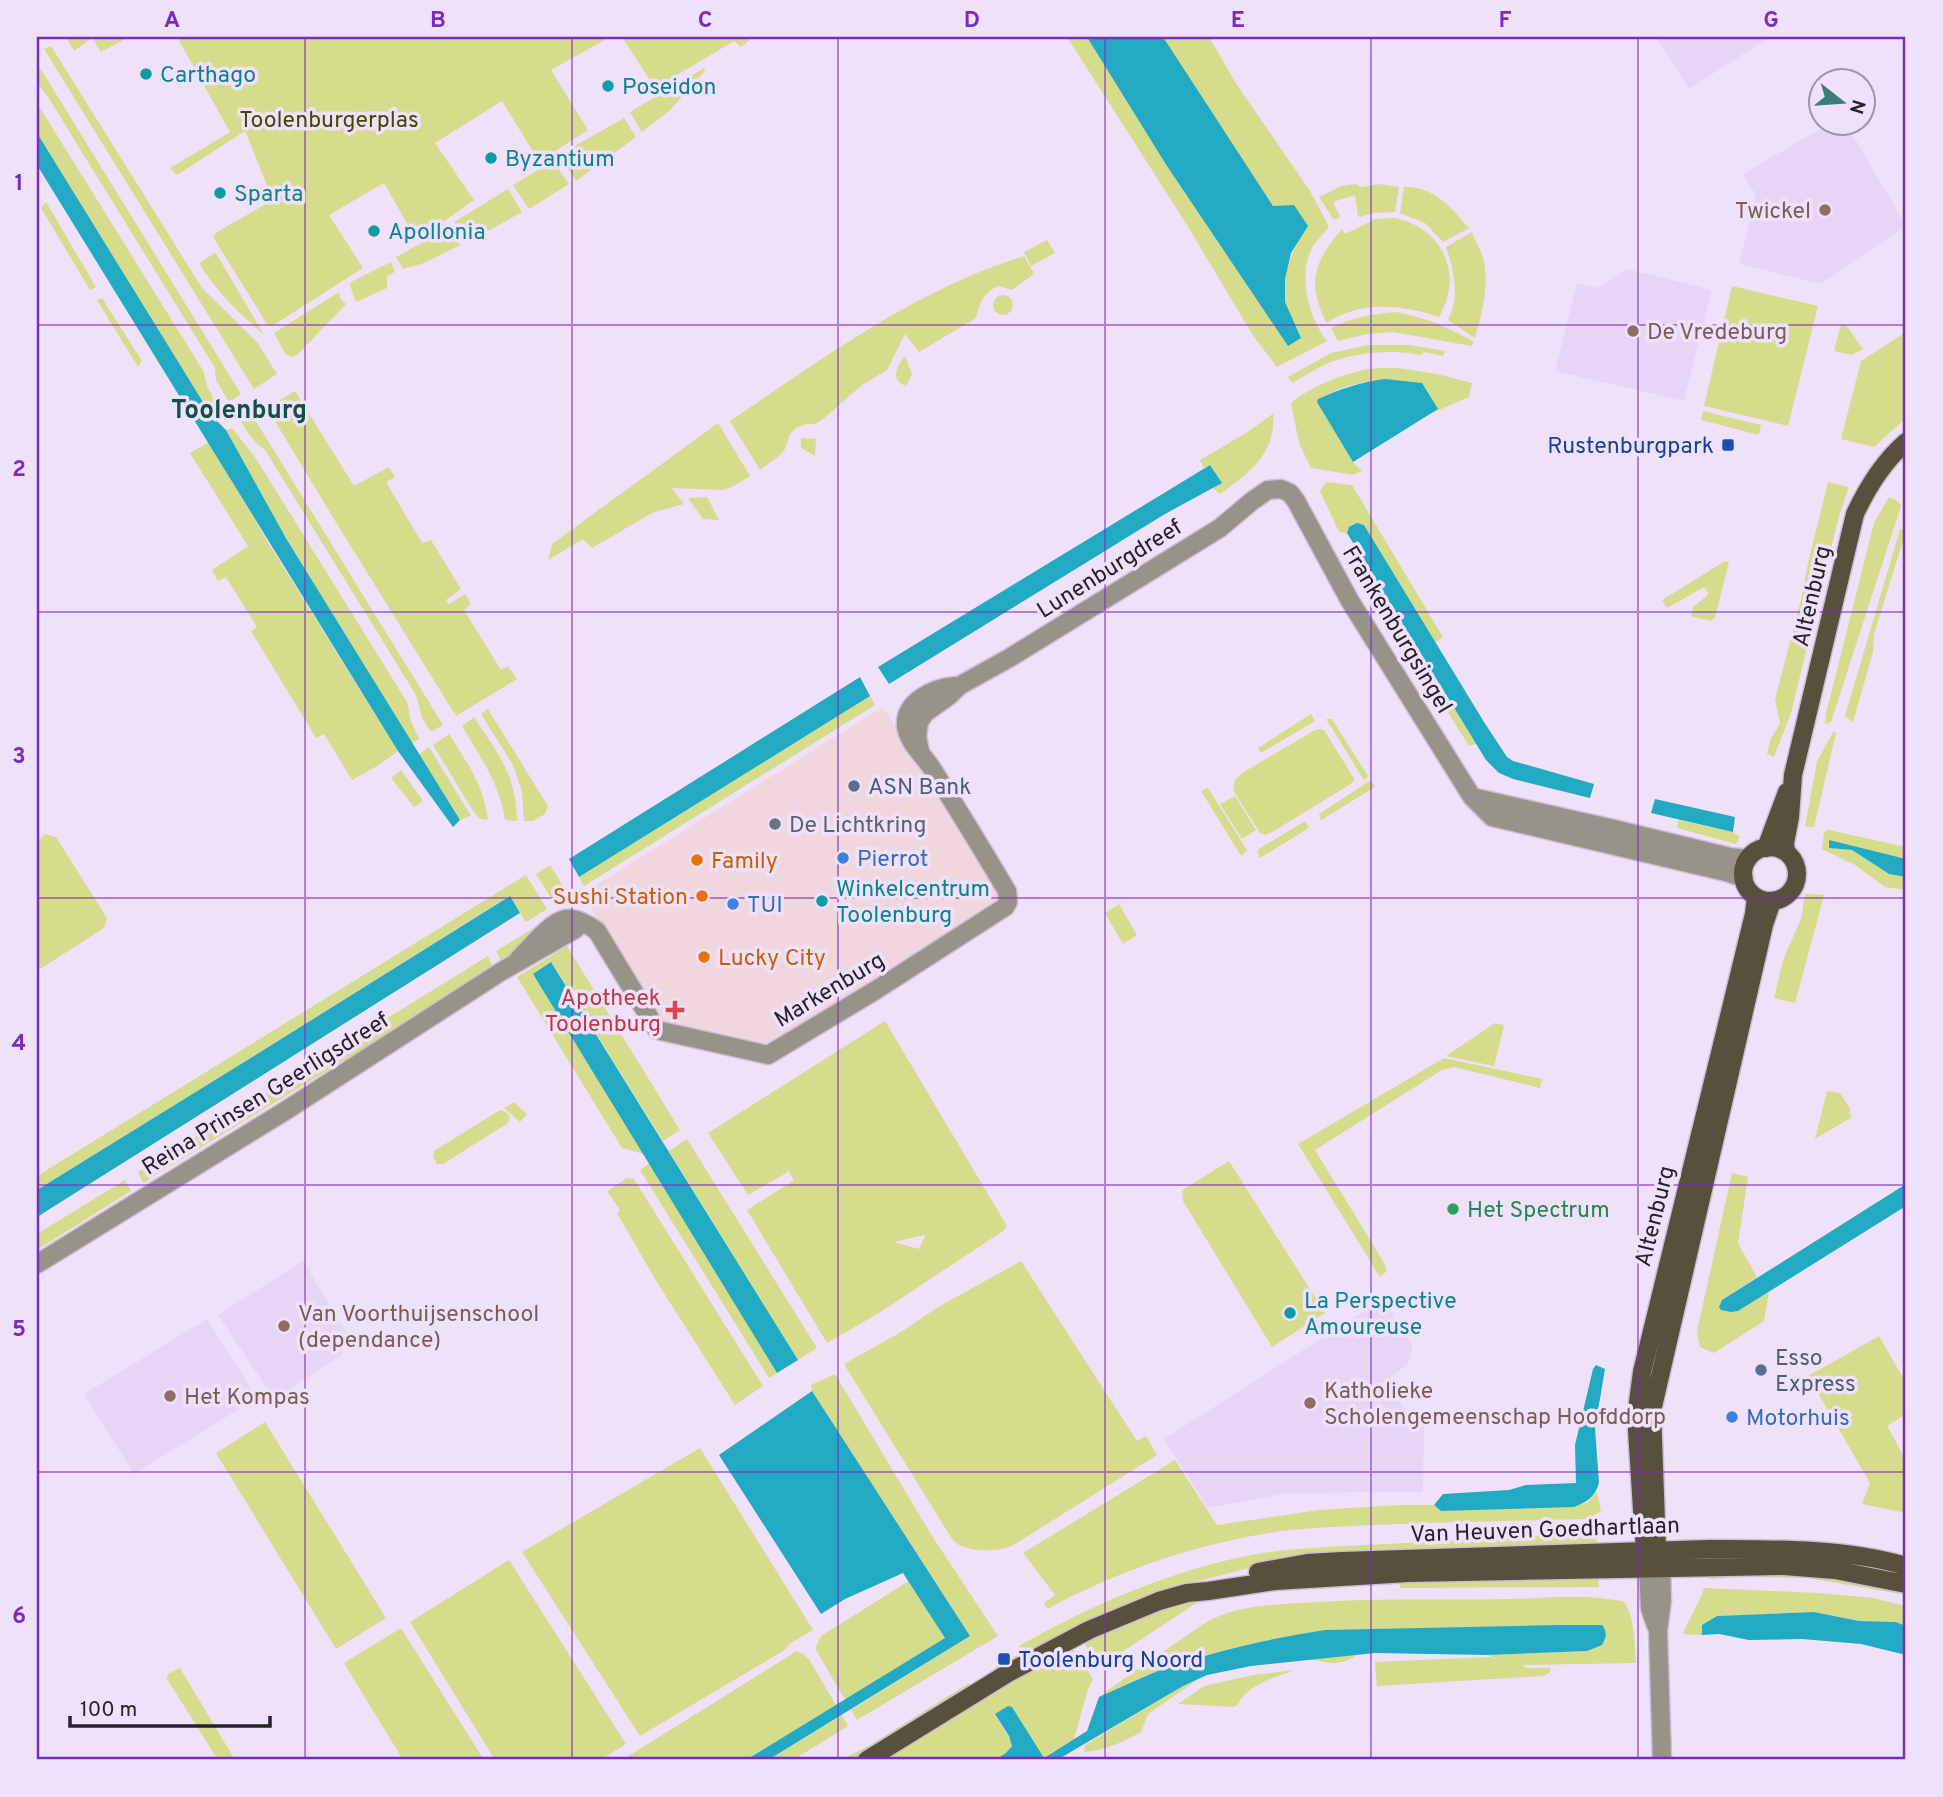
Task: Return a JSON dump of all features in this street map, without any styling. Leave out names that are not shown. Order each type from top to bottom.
[{"type":"main road","name":"Altenburg","points":[[1766,848],[1793,775],[1855,514],[1876,475],[1906,442]]},
{"type":"main road","name":"Altenburg","points":[[1786,852],[1793,775]]},
{"type":"main road","points":[[1766,848],[1786,852],[1795,865],[1796,880],[1792,890],[1786,896],[1764,899],[1749,891],[1744,878],[1748,859],[1755,852],[1766,848]]},
{"type":"main road","name":"Altenburg","points":[[1653,1559],[1637,1430],[1642,1372],[1754,914],[1764,899]]},
{"type":"main road","name":"Van Heuven Goedhartlaan","points":[[1653,1559],[1765,1549],[1843,1553],[1906,1566]]},
{"type":"main road","name":"Van Heuven Goedhartlaan","points":[[867,1760],[1008,1673],[1089,1630],[1200,1585],[1307,1563],[1391,1558],[1653,1559],[1835,1570],[1906,1584]]},
{"type":"street","name":"Lunenburgdreef","points":[[913,721],[910,709],[915,702],[946,687],[959,686],[1011,657],[1220,528],[1268,490],[1281,489]]},
{"type":"street","name":"Frankenburgsingel","points":[[1281,489],[1290,493],[1296,501],[1350,601],[1472,797],[1492,817],[1744,878]]},
{"type":"street","name":"Markenburg","points":[[582,923],[597,931],[657,1030],[768,1055],[876,990],[1005,907],[1008,902],[1007,891],[920,751],[913,721]]},
{"type":"street","points":[[1472,797],[1748,859]]},
{"type":"street","name":"Reina Prinsen Geerligsdreef","points":[[37,1264],[285,1111],[517,961],[582,923]]},
{"type":"street","points":[[1653,1559],[1650,1608],[1658,1631],[1662,1760]]},
{"type":"shaded area","points":[[1656,37],[1770,37],[1689,89]]},
{"type":"shaded area","name":"Twickel","points":[[1808,136],[1854,136],[1906,226],[1820,284],[1739,264],[1756,195],[1743,174]]},
{"type":"shaded area","name":"De Vredeburg","points":[[1627,269],[1712,290],[1684,401],[1555,371],[1577,283],[1599,288]]},
{"type":"shaded area","name":"Winkelcentrum Toolenburg","points":[[883,707],[998,889],[998,898],[993,907],[766,1047],[663,1022],[582,894]]},
{"type":"shaded area","name":"Van Voorthuijsenschool (dependance)","points":[[303,1261],[349,1337],[338,1344],[343,1354],[274,1399],[218,1315]]},
{"type":"shaded area","name":"Katholieke Scholengemeenschap Hoofddorp","points":[[1383,1299],[1413,1347],[1408,1364],[1387,1380],[1415,1426],[1424,1427],[1423,1492],[1288,1493],[1208,1508],[1164,1439]]},
{"type":"shaded area","name":"Het Kompas","points":[[207,1319],[257,1398],[134,1474],[84,1394]]},
{"type":"green space","points":[[66,37],[129,37],[101,52],[92,38],[74,51]]},
{"type":"green space","name":"Toolenburgerplas","points":[[177,37],[610,37],[551,70],[588,130],[540,163],[502,101],[435,143],[474,200],[422,237],[413,234],[384,183],[329,215],[363,268],[272,326],[267,324],[213,237],[217,232],[273,200],[245,131],[177,175],[170,168],[230,132]]},
{"type":"green space","points":[[622,37],[753,37],[741,47],[734,41],[655,88]]},
{"type":"green space","points":[[1067,37],[1087,37],[1165,163],[1301,338],[1288,310],[1284,291],[1289,262],[1307,226],[1273,206],[1259,185],[1120,37],[1209,37],[1237,85],[1310,191],[1329,227],[1311,250],[1305,272],[1307,297],[1315,321],[1327,341],[1277,367],[1252,334],[1187,225]]},
{"type":"green space","points":[[51,46],[202,288],[257,342],[277,374],[254,389],[44,49]]},
{"type":"green space","points":[[37,63],[241,394],[229,402],[216,380],[215,368],[37,83]]},
{"type":"green space","points":[[704,68],[705,71],[669,111],[642,132],[630,112]]},
{"type":"green space","points":[[37,103],[204,372],[207,386],[219,408],[211,415],[37,133]]},
{"type":"green space","points":[[624,118],[636,137],[576,181],[559,155]]},
{"type":"green space","points":[[553,161],[569,184],[529,209],[513,185]]},
{"type":"green space","points":[[1356,184],[1361,187],[1380,184],[1399,187],[1395,212],[1358,217],[1355,195],[1333,202],[1340,217],[1334,220],[1319,197],[1341,186]]},
{"type":"green space","points":[[1404,187],[1424,190],[1441,199],[1469,228],[1443,242],[1425,223],[1400,213]]},
{"type":"green space","points":[[508,189],[522,212],[466,243],[454,222]]},
{"type":"green space","points":[[46,202],[96,287],[90,290],[41,208]]},
{"type":"green space","points":[[1395,218],[1412,223],[1426,232],[1437,243],[1444,256],[1449,270],[1449,285],[1439,317],[1382,307],[1353,311],[1327,323],[1320,309],[1315,285],[1319,263],[1332,241],[1342,229],[1345,234],[1375,219]]},
{"type":"green space","points":[[450,227],[460,245],[424,263],[403,269],[396,257]]},
{"type":"green space","points":[[1472,232],[1483,258],[1486,278],[1475,338],[1448,320],[1454,302],[1455,284],[1446,247]]},
{"type":"green space","points":[[1047,240],[1055,253],[1031,266],[1024,252]]},
{"type":"green space","points":[[216,253],[264,335],[220,293],[199,263]]},
{"type":"green space","points":[[1024,256],[1034,274],[1012,290],[999,286],[989,291],[976,318],[919,352],[905,334],[887,370],[862,385],[823,419],[815,424],[796,428],[779,456],[760,470],[730,421],[835,350],[908,306],[984,270]]},
{"type":"green space","points":[[391,262],[395,272],[387,276],[387,288],[356,302],[349,283]]},
{"type":"green space","points":[[1732,286],[1818,306],[1788,426],[1704,406]]},
{"type":"green space","points":[[339,292],[340,298],[346,304],[299,353],[293,357],[286,355],[274,333]]},
{"type":"green space","points":[[1003,295],[1010,298],[1013,305],[1010,312],[1003,315],[996,312],[993,305],[996,298]]},
{"type":"green space","points":[[102,298],[142,361],[138,367],[97,300]]},
{"type":"green space","points":[[1396,312],[1436,323],[1474,342],[1472,346],[1393,332],[1367,334],[1338,341],[1331,328],[1362,317]]},
{"type":"green space","points":[[1841,324],[1846,325],[1863,349],[1851,355],[1834,351]]},
{"type":"green space","points":[[1906,332],[1906,418],[1874,447],[1841,439],[1861,361]]},
{"type":"green space","points":[[1368,345],[1409,345],[1445,351],[1443,356],[1424,352],[1421,355],[1397,352],[1360,354],[1326,364],[1292,383],[1288,377],[1331,353]]},
{"type":"green space","points":[[905,356],[912,374],[906,386],[896,377],[899,364]]},
{"type":"green space","points":[[1397,368],[1472,383],[1469,397],[1430,414],[1438,408],[1364,382],[1341,388],[1318,399],[1318,402],[1353,462],[1362,471],[1353,475],[1311,468],[1299,443],[1291,403],[1316,387],[1344,375],[1367,369]]},
{"type":"green space","points":[[295,391],[354,486],[389,467],[395,477],[386,482],[422,543],[431,540],[461,589],[446,600],[449,604],[465,594],[471,604],[464,610],[501,670],[508,666],[517,679],[456,716],[267,408]]},
{"type":"green space","points":[[1703,411],[1761,425],[1759,435],[1701,420]]},
{"type":"green space","points":[[1274,413],[1271,438],[1261,458],[1220,494],[1213,488],[1221,483],[1210,465],[1204,468],[1200,460]]},
{"type":"green space","points":[[252,415],[443,725],[431,732],[422,718],[416,695],[265,450],[243,425],[241,421]]},
{"type":"green space","points":[[718,423],[750,476],[722,490],[672,488],[684,504],[652,513],[592,548],[583,539],[548,560],[552,544]]},
{"type":"green space","points":[[232,428],[255,457],[407,702],[419,739],[412,743],[287,540],[226,430]]},
{"type":"green space","points":[[801,438],[816,439],[815,456],[801,448]]},
{"type":"green space","points":[[209,442],[398,751],[352,780],[324,734],[316,738],[251,631],[257,627],[226,577],[218,581],[212,570],[248,546],[190,453]]},
{"type":"green space","points":[[1326,482],[1352,485],[1443,637],[1435,643],[1364,525],[1349,527],[1347,533],[1339,532],[1320,491]]},
{"type":"green space","points":[[1828,482],[1849,487],[1839,516],[1791,713],[1774,757],[1767,754],[1771,738],[1780,724],[1775,699]]},
{"type":"green space","points":[[707,497],[719,520],[703,519],[688,498]]},
{"type":"green space","points":[[1889,497],[1898,501],[1901,506],[1831,722],[1825,724],[1874,523]]},
{"type":"green space","points":[[1900,529],[1906,531],[1874,634],[1873,652],[1853,722],[1845,716]]},
{"type":"green space","points":[[1364,560],[1390,603],[1383,604],[1364,575],[1361,561]]},
{"type":"green space","points":[[1725,561],[1729,562],[1715,618],[1710,621],[1691,616],[1693,607],[1709,594],[1704,587],[1667,608],[1662,600]]},
{"type":"green space","points":[[1395,624],[1403,624],[1420,652],[1412,653]]},
{"type":"green space","points":[[870,696],[875,705],[584,886],[579,877]]},
{"type":"green space","points":[[1448,699],[1476,744],[1469,746],[1441,701]]},
{"type":"green space","points":[[488,709],[548,806],[545,814],[533,821],[524,821],[522,792],[513,765],[481,714]]},
{"type":"green space","points":[[1311,714],[1315,721],[1261,753],[1258,748]]},
{"type":"green space","points":[[474,717],[510,777],[517,821],[505,820],[494,783],[462,726]]},
{"type":"green space","points":[[1326,719],[1332,719],[1368,776],[1364,780]]},
{"type":"green space","points":[[1320,729],[1324,730],[1355,780],[1274,831],[1266,835],[1260,833],[1233,790],[1235,780],[1242,773]]},
{"type":"green space","points":[[1833,732],[1836,733],[1814,827],[1805,827],[1817,761]]},
{"type":"green space","points":[[449,734],[478,785],[488,820],[475,814],[433,745]]},
{"type":"green space","points":[[429,747],[471,816],[460,820],[419,754]]},
{"type":"green space","points":[[401,770],[423,801],[414,807],[391,778]]},
{"type":"green space","points":[[1371,780],[1375,787],[1321,820],[1319,814]]},
{"type":"green space","points":[[1208,788],[1247,850],[1241,856],[1201,791]]},
{"type":"green space","points":[[1235,796],[1256,830],[1242,839],[1220,804]]},
{"type":"green space","points":[[1678,820],[1733,832],[1740,837],[1736,844],[1677,828]]},
{"type":"green space","points":[[1305,821],[1309,828],[1260,858],[1257,850]]},
{"type":"green space","points":[[1829,830],[1906,847],[1906,859],[1830,841],[1829,848],[1852,850],[1889,874],[1906,877],[1906,890],[1885,887],[1855,865],[1822,849],[1824,832]]},
{"type":"green space","points":[[46,834],[56,837],[107,918],[104,928],[37,971],[37,840]]},
{"type":"green space","points":[[550,865],[567,892],[553,901],[536,874]]},
{"type":"green space","points":[[526,875],[547,909],[526,922],[509,896],[37,1190],[37,1176]]},
{"type":"green space","points":[[1805,894],[1824,895],[1795,1003],[1774,998],[1783,960],[1801,919]]},
{"type":"green space","points":[[1119,904],[1137,935],[1123,944],[1105,913]]},
{"type":"green space","points":[[550,918],[527,944],[502,963],[496,951]]},
{"type":"green space","points":[[567,946],[680,1130],[663,1141],[552,963],[533,974],[644,1154],[622,1148],[517,977]]},
{"type":"green space","points":[[488,956],[494,969],[143,1183],[138,1172]]},
{"type":"green space","points":[[885,1021],[1007,1226],[879,1313],[827,1343],[747,1210],[794,1180],[786,1167],[788,1172],[748,1195],[708,1133]],"holes":[[[924,1235],[919,1249],[894,1242]]]},
{"type":"green space","points":[[1495,1023],[1504,1025],[1494,1066],[1446,1056]]},
{"type":"green space","points":[[1444,1058],[1542,1079],[1540,1088],[1454,1067],[1442,1070],[1315,1150],[1383,1261],[1387,1271],[1380,1277],[1298,1144]]},
{"type":"green space","points":[[1827,1091],[1840,1093],[1851,1110],[1849,1112],[1852,1117],[1815,1139]]},
{"type":"green space","points":[[514,1102],[527,1114],[520,1122],[504,1108]]},
{"type":"green space","points":[[500,1110],[510,1117],[508,1123],[443,1164],[437,1164],[433,1157],[434,1151]]},
{"type":"green space","points":[[687,1139],[817,1348],[798,1360],[669,1151]]},
{"type":"green space","points":[[1229,1161],[1325,1313],[1272,1347],[1183,1201],[1182,1190]]},
{"type":"green space","points":[[650,1163],[777,1373],[769,1378],[640,1170]]},
{"type":"green space","points":[[1732,1173],[1748,1177],[1738,1243],[1757,1277],[1722,1300],[1738,1311],[1769,1292],[1764,1321],[1714,1353],[1700,1347],[1697,1331]]},
{"type":"green space","points":[[627,1178],[634,1179],[763,1386],[735,1405],[655,1279],[617,1213],[620,1210],[607,1191]]},
{"type":"green space","points":[[125,1180],[131,1191],[37,1250],[37,1234]]},
{"type":"green space","points":[[1021,1261],[1137,1441],[1146,1436],[1157,1455],[1012,1546],[978,1550],[959,1545],[949,1535],[844,1364]]},
{"type":"green space","points":[[1879,1336],[1906,1383],[1906,1414],[1887,1426],[1906,1460],[1906,1513],[1862,1504],[1870,1483],[1808,1376]]},
{"type":"green space","points":[[835,1374],[932,1536],[998,1636],[857,1720],[851,1710],[970,1636],[812,1391],[811,1385]]},
{"type":"green space","points":[[265,1422],[386,1618],[336,1649],[216,1453]]},
{"type":"green space","points":[[700,1448],[813,1630],[783,1651],[640,1736],[522,1552]]},
{"type":"green space","points":[[1175,1460],[1217,1525],[1319,1510],[1398,1505],[1434,1505],[1441,1511],[1587,1503],[1597,1492],[1601,1511],[1587,1519],[1341,1526],[1258,1535],[1191,1550],[1142,1566],[1047,1609],[1044,1603],[1055,1595],[1023,1553]]},
{"type":"green space","points":[[1596,1534],[1597,1543],[1250,1568],[1194,1582],[1145,1598],[993,1677],[855,1760],[841,1760],[969,1683],[971,1688],[996,1673],[994,1668],[1022,1652],[1019,1646],[1046,1631],[1129,1592],[1186,1571],[1246,1556],[1297,1549]]},
{"type":"green space","points":[[509,1560],[626,1744],[600,1760],[495,1760],[410,1622]]},
{"type":"green space","points":[[1768,1569],[1906,1588],[1906,1595],[1808,1578],[1710,1579],[1707,1571]]},
{"type":"green space","points":[[1400,1578],[1598,1579],[1599,1587],[1400,1588]]},
{"type":"green space","points":[[909,1581],[945,1638],[845,1700],[816,1650],[821,1636]]},
{"type":"green space","points":[[1704,1588],[1873,1598],[1906,1606],[1906,1626],[1896,1622],[1859,1621],[1814,1612],[1717,1616],[1702,1625],[1702,1635],[1683,1634]]},
{"type":"green space","points":[[1231,1591],[1198,1602],[1099,1667],[1084,1643],[1150,1611]]},
{"type":"green space","points":[[1556,1597],[1623,1601],[1632,1622],[1636,1663],[1522,1665],[1527,1668],[1551,1668],[1544,1676],[1377,1686],[1375,1662],[1490,1657],[1503,1661],[1487,1655],[1587,1651],[1606,1630],[1602,1625],[1325,1630],[1260,1642],[1195,1659],[1153,1673],[1099,1697],[1203,1624],[1245,1609],[1281,1604],[1347,1601]]},
{"type":"green space","points":[[401,1628],[484,1760],[403,1760],[344,1663]]},
{"type":"green space","points":[[1073,1649],[1093,1679],[1074,1739],[1043,1758],[1012,1707],[995,1715],[1012,1742],[1008,1751],[995,1760],[885,1760],[1022,1676]]},
{"type":"green space","points":[[797,1651],[809,1659],[836,1705],[746,1760],[622,1760]]},
{"type":"green space","points":[[1358,1654],[1347,1661],[1336,1663],[1311,1659]]},
{"type":"green space","points":[[180,1668],[235,1760],[218,1760],[167,1679],[168,1674]]},
{"type":"green space","points":[[1295,1670],[1254,1687],[1234,1707],[1178,1704],[1204,1686],[1253,1675]]},
{"type":"green space","points":[[1200,1678],[1148,1714],[1141,1732],[1100,1750],[1084,1752],[1085,1745]]},
{"type":"green space","points":[[842,1715],[848,1726],[793,1760],[768,1760]]},
{"type":"water","points":[[1087,37],[1163,37],[1273,206],[1294,205],[1308,226],[1291,253],[1285,279],[1285,302],[1301,338],[1288,346],[1165,163]]},
{"type":"water","points":[[37,133],[211,415],[226,430],[287,540],[460,820],[453,827],[398,751],[37,165]]},
{"type":"water","points":[[1385,379],[1422,383],[1438,409],[1353,462],[1317,402],[1318,399],[1351,386]]},
{"type":"water","points":[[1210,465],[1222,483],[1165,514],[889,684],[878,667]]},
{"type":"water","points":[[1357,523],[1364,525],[1507,757],[1594,784],[1590,798],[1513,779],[1499,773],[1486,760],[1347,533],[1349,527]]},
{"type":"water","points":[[860,677],[870,696],[579,877],[569,859]]},
{"type":"water","points":[[1655,799],[1735,817],[1733,832],[1651,813]]},
{"type":"water","points":[[1829,840],[1906,859],[1906,877],[1889,874],[1852,850],[1829,848]]},
{"type":"water","points":[[510,896],[520,913],[37,1217],[37,1190]]},
{"type":"water","points":[[551,962],[798,1360],[777,1373],[533,974]]},
{"type":"water","points":[[1906,1184],[1906,1206],[1738,1311],[1721,1310],[1719,1307],[1722,1300]]},
{"type":"water","points":[[1596,1365],[1605,1369],[1595,1428],[1599,1483],[1590,1498],[1574,1507],[1441,1511],[1434,1505],[1443,1494],[1509,1490],[1526,1485],[1576,1483],[1575,1445]]},
{"type":"water","points":[[812,1391],[970,1636],[768,1760],[746,1760],[945,1638],[903,1573],[845,1599],[821,1614],[719,1455]]},
{"type":"water","points":[[1814,1612],[1859,1621],[1896,1622],[1906,1626],[1906,1655],[1861,1644],[1802,1639],[1749,1640],[1719,1634],[1702,1635],[1702,1625],[1717,1616]]},
{"type":"water","points":[[1602,1625],[1605,1637],[1602,1645],[1587,1651],[1487,1655],[1375,1653],[1251,1666],[1207,1675],[1183,1686],[1057,1760],[995,1760],[1012,1746],[995,1714],[1008,1706],[1012,1707],[1044,1758],[1087,1731],[1099,1697],[1174,1665],[1238,1647],[1325,1630]]},
{"type":"place","name":"Carthago","points":[[146,74]]},
{"type":"place","name":"Poseidon","points":[[608,86]]},
{"type":"place","name":"Byzantium","points":[[491,158]]},
{"type":"place","name":"Sparta","points":[[220,193]]},
{"type":"place","name":"Twickel","points":[[1825,210]]},
{"type":"place","name":"Apollonia","points":[[374,231]]},
{"type":"place","name":"De Vredeburg","points":[[1633,331]]},
{"type":"place","name":"Rustenburgpark","points":[[1728,445]]},
{"type":"place","name":"ASN Bank","points":[[854,786]]},
{"type":"place","name":"De Lichtkring","points":[[775,824]]},
{"type":"place","name":"Pierrot","points":[[843,858]]},
{"type":"place","name":"Family","points":[[697,860]]},
{"type":"place","name":"Sushi Station","points":[[702,896]]},
{"type":"place","name":"Winkelcentrum Toolenburg","points":[[822,901]]},
{"type":"place","name":"TUI","points":[[733,904]]},
{"type":"place","name":"Lucky City","points":[[704,957]]},
{"type":"place","name":"Apotheek Toolenburg","points":[[675,1010]]},
{"type":"place","name":"Het Spectrum","points":[[1453,1209]]},
{"type":"place","name":"La Perspective Amoureuse","points":[[1290,1313]]},
{"type":"place","name":"Van Voorthuijsenschool (dependance)","points":[[284,1326]]},
{"type":"place","name":"Esso Express","points":[[1761,1370]]},
{"type":"place","name":"Het Kompas","points":[[170,1396]]},
{"type":"place","name":"Katholieke Scholengemeenschap Hoofddorp","points":[[1310,1403]]},
{"type":"place","name":"Motorhuis","points":[[1732,1417]]},
{"type":"place","name":"Toolenburg Noord","points":[[1004,1659]]},
{"type":"district","name":"Toolenburg","points":[[239,409]]}]
